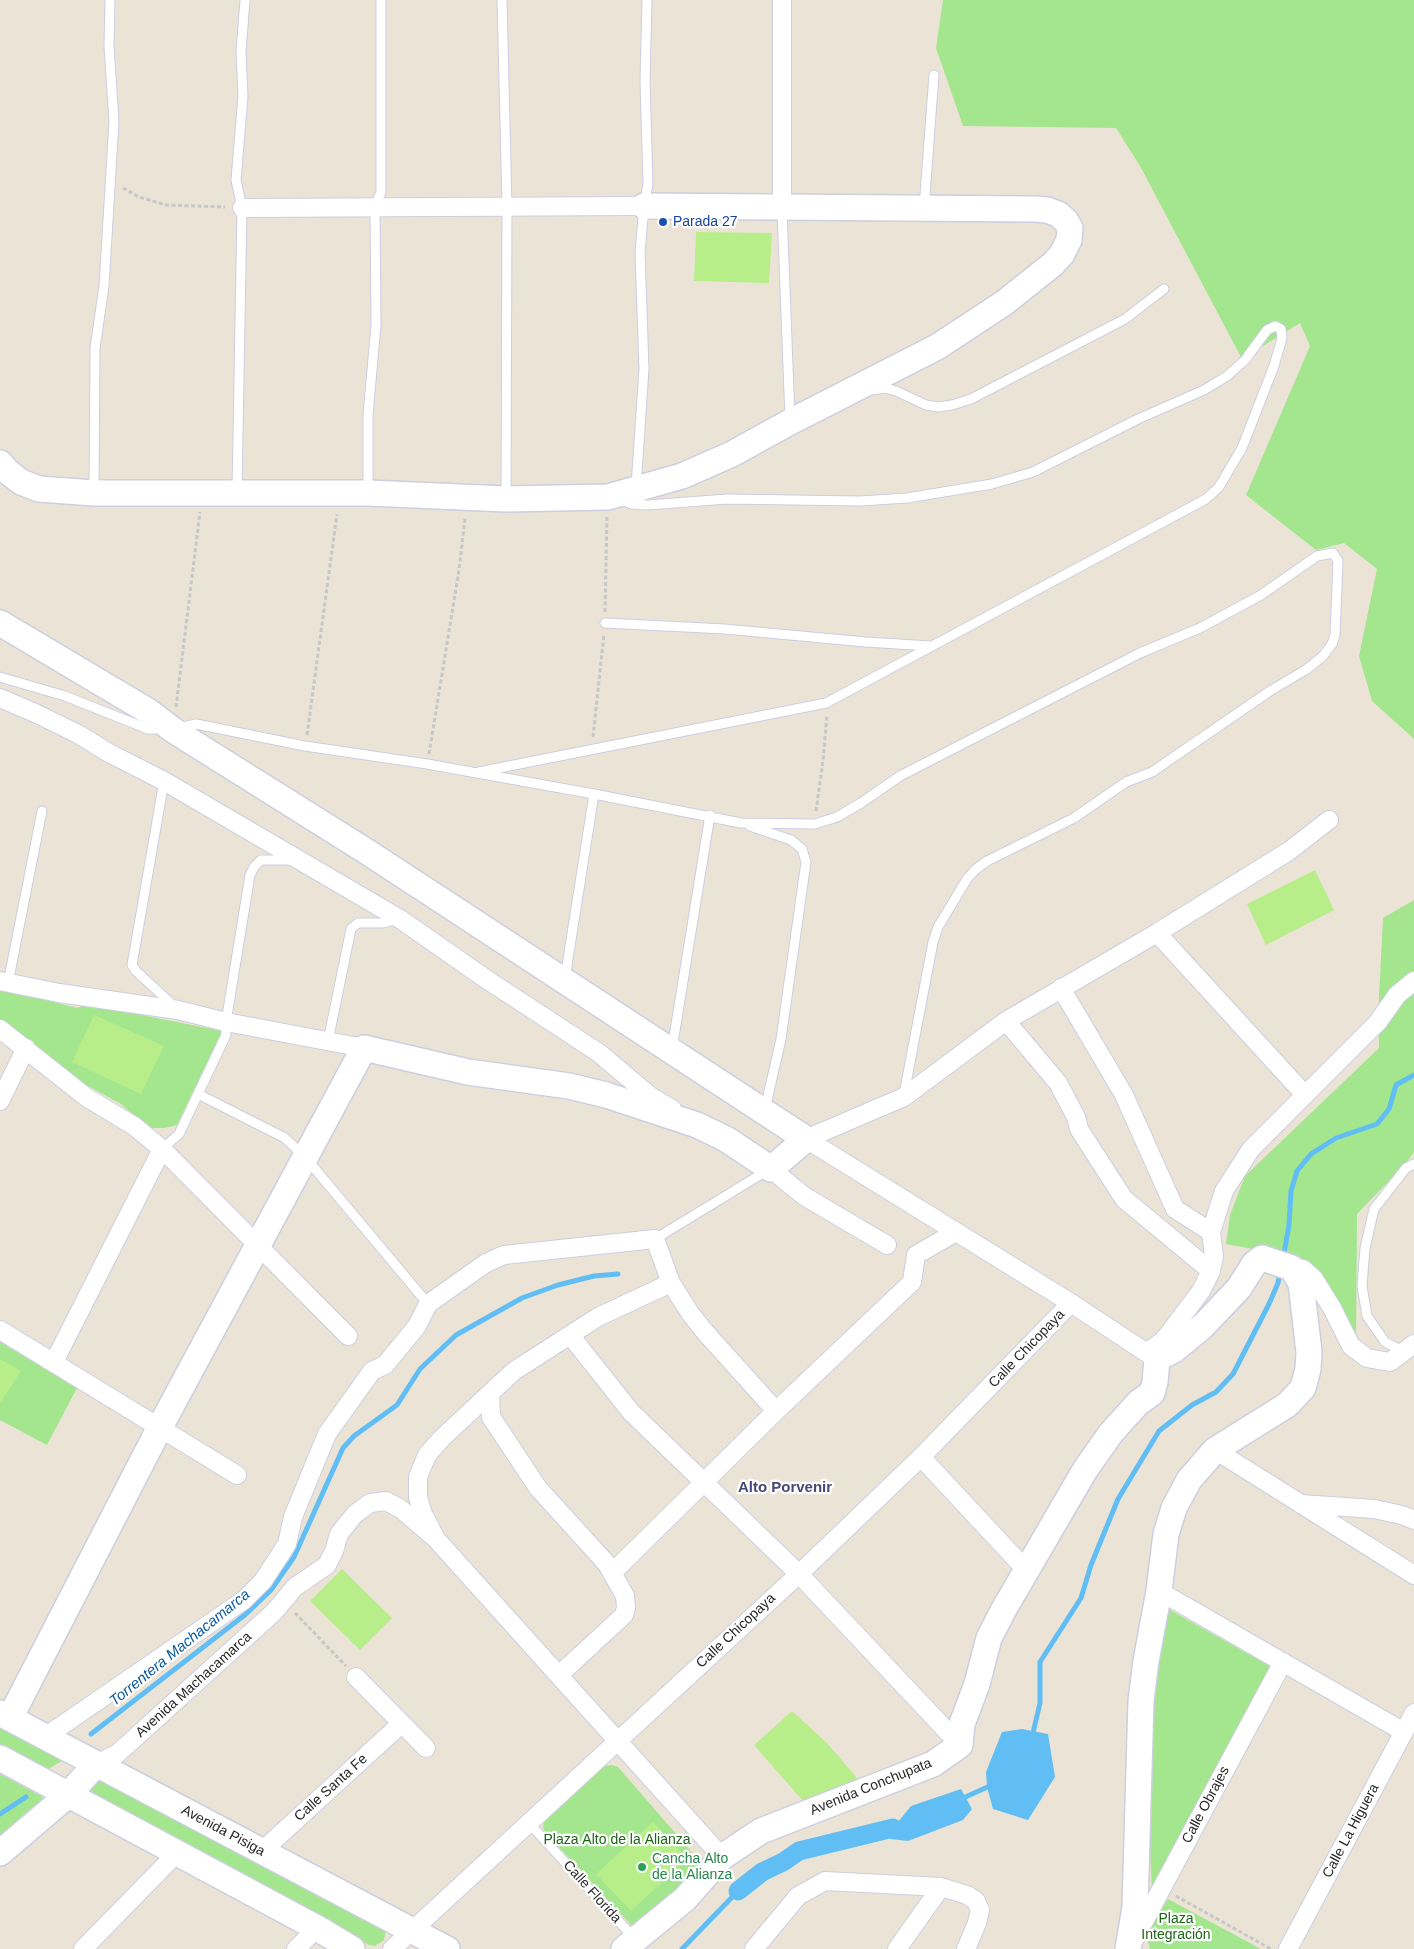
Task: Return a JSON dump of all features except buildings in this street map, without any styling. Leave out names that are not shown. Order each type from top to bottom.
[{"type":"street","points":[[782,0],[782,206]]},
{"type":"street","points":[[0,463],[21,482],[39,489],[94,493],[368,493],[506,499],[608,496],[636,490],[682,476],[732,454],[937,346],[1004,303],[1053,264],[1062,254],[1069,240],[1070,228],[1066,221],[1058,214],[1047,210],[782,206],[242,208]]},
{"type":"street","points":[[0,623],[148,711],[173,730],[369,853],[806,1139],[1071,1303],[1152,1356],[1174,1350],[1203,1326],[1239,1288],[1254,1264],[1262,1258],[1292,1268],[1304,1269],[1314,1279],[1352,1346],[1367,1358],[1390,1362],[1411,1347]]},
{"type":"street","points":[[0,698],[78,734],[109,754],[164,781],[400,918],[486,979],[599,1053],[650,1096],[696,1125]]},
{"type":"street","points":[[771,1169],[806,1139],[904,1097],[1006,1021],[1156,933],[1289,851],[1328,820]]},
{"type":"street","points":[[1156,933],[1305,1095]]},
{"type":"street","points":[[960,1745],[962,1724],[977,1684],[989,1638],[1085,1470],[1106,1440],[1138,1403],[1152,1393],[1155,1382],[1152,1356],[1201,1291],[1211,1271],[1214,1256],[1211,1232],[1224,1191],[1252,1149],[1378,1022],[1397,996],[1414,981]]},
{"type":"street","points":[[4,982],[59,993],[178,1010],[226,1022],[364,1048],[468,1072],[569,1086],[606,1096],[696,1125],[726,1139],[771,1169],[804,1196],[886,1245]]},
{"type":"street","points":[[1061,988],[1124,1095],[1175,1209],[1211,1232]]},
{"type":"street","points":[[1006,1021],[1058,1083],[1076,1117],[1079,1129],[1124,1199],[1211,1271]]},
{"type":"street","points":[[0,1029],[86,1097],[134,1126],[162,1149],[348,1336]]},
{"type":"street","points":[[0,1102],[26,1048]]},
{"type":"street","points":[[5,1715],[364,1048]]},
{"type":"street","points":[[54,1362],[162,1149]]},
{"type":"street","points":[[612,1573],[776,1411],[912,1282],[916,1255],[956,1232]]},
{"type":"street","points":[[45,1737],[244,1600],[263,1581],[287,1544],[293,1517],[327,1434],[372,1371],[385,1365],[416,1326],[428,1304],[486,1263],[504,1256],[656,1239],[671,1283],[700,1326],[776,1411]]},
{"type":"street","points":[[1129,1949],[1135,1907],[1141,1701],[1146,1661],[1159,1591],[1166,1534],[1174,1508],[1189,1480],[1215,1450],[1288,1405],[1303,1388],[1308,1369],[1307,1334],[1300,1282],[1292,1268]]},
{"type":"street","points":[[671,1283],[598,1317],[514,1372],[427,1455],[418,1477],[418,1497],[423,1514],[436,1539],[722,1857]]},
{"type":"street","name":"Calle Chicopaya","points":[[392,1949],[798,1574],[921,1457],[1071,1303]]},
{"type":"street","points":[[0,1330],[237,1475]]},
{"type":"street","points":[[570,1335],[631,1412],[798,1574],[960,1745]]},
{"type":"street","points":[[490,1394],[492,1417],[538,1488],[607,1564],[624,1596],[626,1608],[624,1615],[559,1675]]},
{"type":"street","points":[[1215,1450],[1414,1574]]},
{"type":"street","points":[[921,1457],[1027,1571]]},
{"type":"street","name":"Avenida Machacamarca","points":[[0,1853],[68,1795],[96,1764],[117,1754],[267,1618],[295,1586],[327,1565],[339,1534],[355,1514],[370,1503],[386,1501],[401,1509],[436,1539]]},
{"type":"street","points":[[1300,1504],[1374,1508],[1414,1520]]},
{"type":"street","points":[[1159,1591],[1404,1732]]},
{"type":"street","name":"Calle Obrajes","points":[[1129,1949],[1283,1662]]},
{"type":"street","points":[[356,1676],[426,1748]]},
{"type":"street","name":"Calle La Higuera","points":[[1288,1949],[1414,1713]]},
{"type":"street","name":"Avenida Pisiga","points":[[5,1715],[447,1949]]},
{"type":"street","name":"Calle Santa Fe","points":[[261,1852],[401,1724]]},
{"type":"street","name":"Avenida Conchupata","points":[[629,1944],[686,1899],[722,1857],[761,1831],[933,1764],[960,1745]]},
{"type":"street","points":[[0,1758],[352,1949]]},
{"type":"street","points":[[84,1949],[176,1854]]},
{"type":"street","points":[[754,1949],[798,1896],[824,1881],[941,1888],[967,1895],[976,1900],[980,1910],[977,1923],[966,1949]]},
{"type":"street","points":[[897,1949],[941,1888]]},
{"type":"street","points":[[296,1949],[316,1928]]},
{"type":"lane","points":[[94,493],[95,348],[104,286],[114,121],[110,47],[110,0]]},
{"type":"lane","points":[[237,493],[242,208],[236,180],[243,96],[241,52],[245,0]]},
{"type":"lane","points":[[368,493],[368,415],[376,325],[375,207],[381,192],[381,0]]},
{"type":"lane","points":[[502,0],[507,206],[506,499]]},
{"type":"lane","points":[[636,490],[644,369],[640,253],[648,184],[645,81],[647,0]]},
{"type":"lane","points":[[924,208],[934,75]]},
{"type":"lane","points":[[782,206],[790,422]]},
{"type":"lane","points":[[845,394],[886,388],[926,405],[938,407],[971,400],[1125,319],[1164,289]]},
{"type":"lane","points":[[473,774],[826,703],[1206,498],[1219,487],[1242,448],[1262,402],[1282,338],[1281,329],[1275,326],[1267,330],[1244,360],[1227,376],[1204,390],[1138,419],[1033,472],[992,484],[907,498],[860,501],[728,499],[648,505],[632,504],[608,496]]},
{"type":"lane","points":[[741,823],[814,824],[837,816],[861,803],[900,776],[1131,657],[1200,628],[1261,595],[1317,556],[1333,553],[1338,561],[1335,634],[1332,644],[1323,656],[1307,669],[1270,691],[1152,772],[1126,782],[1074,818],[987,861],[967,879],[938,927],[933,942],[904,1097]]},
{"type":"lane","points":[[605,623],[725,629],[930,646]]},
{"type":"lane","points":[[0,677],[65,696],[148,729],[173,730],[196,724],[305,746],[427,764],[473,774],[710,815],[791,840],[802,849],[806,862],[781,1039],[764,1112]]},
{"type":"lane","points":[[164,781],[132,965],[178,1010]]},
{"type":"lane","points":[[564,981],[594,794]]},
{"type":"lane","points":[[4,982],[42,811]]},
{"type":"lane","points":[[672,1051],[710,815]]},
{"type":"lane","points":[[162,1149],[179,1134],[226,1035],[226,1022],[250,875],[254,867],[261,860],[300,860]]},
{"type":"lane","points":[[328,1041],[351,929],[358,923],[382,923],[400,918]]},
{"type":"lane","points":[[198,1094],[285,1138],[305,1157],[428,1304]]},
{"type":"lane","points":[[1411,1347],[1385,1342],[1367,1316],[1362,1286],[1365,1248],[1374,1209],[1406,1168],[1414,1164]]},
{"type":"lane","points":[[656,1239],[771,1169]]},
{"type":"lane","name":"Calle Florida","points":[[530,1823],[629,1944]]},
{"type":"path","points":[[111,182],[139,197],[166,205],[242,208]]},
{"type":"path","points":[[173,730],[202,493]]},
{"type":"path","points":[[305,746],[339,493]]},
{"type":"path","points":[[427,764],[459,570],[467,498]]},
{"type":"path","points":[[814,824],[827,727],[826,703]]},
{"type":"path","points":[[282,1600],[356,1676]]},
{"type":"path","points":[[1162,1888],[1271,1949]]},
{"type":"green space","points":[[943,0],[1414,0],[1414,739],[1372,701],[1359,656],[1377,569],[1344,543],[1316,550],[1246,495],[1310,346],[1300,323],[1242,359],[1140,166],[1116,128],[963,126],[936,48]]},
{"type":"green space","points":[[696,232],[772,233],[769,283],[694,281]]},
{"type":"green space","points":[[1315,870],[1334,910],[1266,945],[1247,904]]},
{"type":"green space","points":[[1414,900],[1414,1152],[1406,1163],[1357,1214],[1356,1343],[1338,1306],[1300,1258],[1226,1244],[1230,1215],[1245,1176],[1379,1048],[1378,1018],[1383,918]]},
{"type":"green space","points":[[0,988],[77,1008],[87,1004],[222,1031],[177,1125],[165,1128],[149,1128],[121,1104],[79,1081],[22,1035],[0,1021]]},
{"type":"green space","points":[[94,1015],[164,1046],[141,1094],[72,1062]]},
{"type":"green space","points":[[0,1342],[77,1388],[47,1445],[0,1420]]},
{"type":"green space","points":[[0,1359],[21,1371],[0,1403]]},
{"type":"green space","points":[[342,1569],[392,1618],[360,1650],[310,1601]]},
{"type":"green space","points":[[1163,1606],[1271,1667],[1152,1890],[1148,1812],[1150,1729]]},
{"type":"green space","points":[[792,1711],[827,1743],[858,1779],[803,1801],[754,1745]]},
{"type":"green space","points":[[0,1720],[63,1760],[47,1770],[0,1747]]},
{"type":"green space","name":"Plaza Alto de la Alianza","points":[[612,1765],[618,1767],[703,1865],[703,1873],[632,1926],[545,1832],[543,1827],[544,1822],[604,1766]]},
{"type":"green space","points":[[0,1774],[41,1796],[46,1803],[0,1846]]},
{"type":"green space","points":[[92,1774],[386,1929],[384,1940],[375,1946],[369,1945],[80,1791]]},
{"type":"green space","name":"Cancha Alto de la Alianza","points":[[653,1822],[687,1859],[631,1911],[596,1874]]},
{"type":"green space","name":"Plaza Integración","points":[[1168,1899],[1261,1949],[1150,1949],[1146,1935]]},
{"type":"water","points":[[1022,1729],[1048,1734],[1055,1777],[1028,1820],[993,1809],[987,1787],[986,1772],[1002,1732]]},
{"type":"water","points":[[961,1789],[972,1809],[963,1820],[908,1841],[890,1839],[893,1828],[911,1806]]},
{"type":"waterway","points":[[1283,1259],[1289,1225],[1291,1191],[1297,1171],[1311,1154],[1336,1138],[1377,1124],[1389,1109],[1396,1085],[1414,1075]]},
{"type":"waterway","points":[[1032,1737],[1040,1703],[1040,1662],[1081,1598],[1091,1565],[1118,1499],[1159,1431],[1192,1405],[1216,1392],[1233,1374],[1269,1304],[1278,1283],[1280,1272]]},
{"type":"waterway","name":"Torrentera Machacamarca","points":[[91,1734],[246,1614],[271,1590],[294,1557],[343,1448],[354,1436],[397,1405],[420,1369],[456,1335],[522,1298],[558,1285],[594,1276],[618,1274]]},
{"type":"waterway","points":[[961,1799],[992,1785]]},
{"type":"waterway","name":"Torrentera Machacamarca","points":[[0,1814],[26,1797]]},
{"type":"waterway","points":[[738,1891],[762,1872],[783,1862],[799,1851],[893,1828]]},
{"type":"waterway","points":[[682,1949],[738,1891]]},
{"type":"place","name":"Parada 27","points":[[663,222]]},
{"type":"place","name":"Cancha Alto de la Alianza","points":[[642,1867]]},
{"type":"district","name":"Alto Porvenir","points":[[785,1488]]}]
